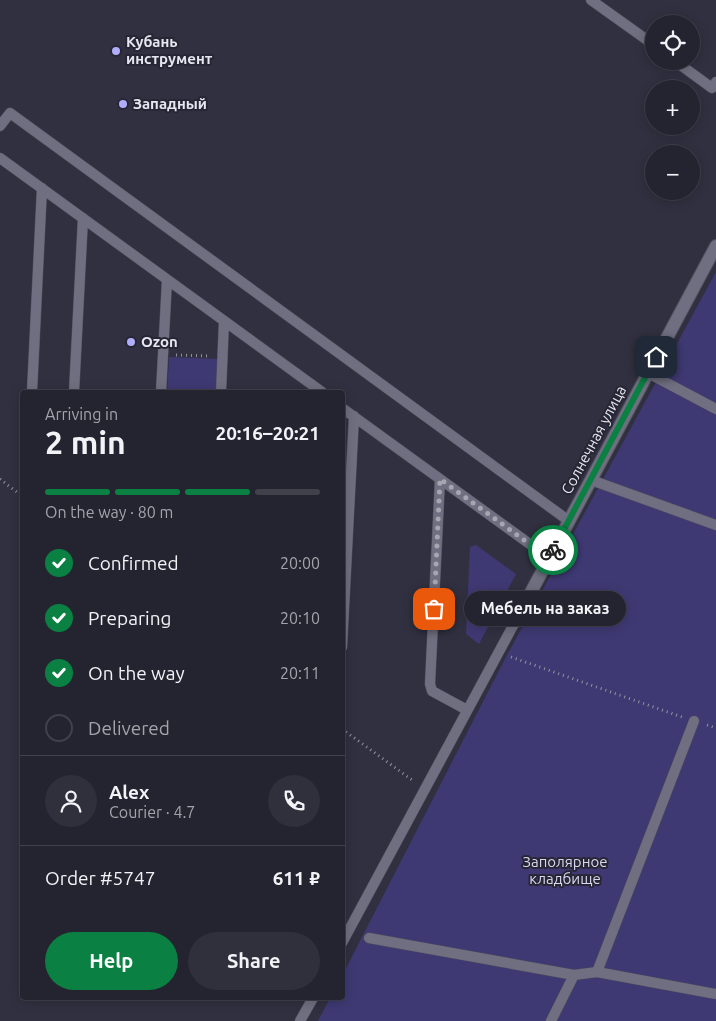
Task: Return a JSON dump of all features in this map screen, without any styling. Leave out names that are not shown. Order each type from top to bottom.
[{"type":"street","name":"Солнечная улица","points":[[515,622],[716,246]]},
{"type":"lane","points":[[592,0],[645,39]]},
{"type":"lane","points":[[687,70],[712,88],[716,82]]},
{"type":"lane","points":[[0,126],[10,113],[569,521]]},
{"type":"lane","points":[[0,158],[316,390]]},
{"type":"lane","points":[[32,390],[42,188]]},
{"type":"lane","points":[[74,390],[83,218]]},
{"type":"lane","points":[[161,390],[167,280]]},
{"type":"lane","points":[[221,390],[224,321]]},
{"type":"lane","points":[[648,373],[716,409]]},
{"type":"lane","points":[[345,410],[549,558]]},
{"type":"lane","points":[[345,589],[354,416]]},
{"type":"lane","points":[[440,479],[430,684],[432,691],[467,710]]},
{"type":"lane","points":[[591,480],[716,526]]},
{"type":"lane","points":[[345,937],[515,622]]},
{"type":"lane","points":[[597,972],[694,720]]},
{"type":"lane","points":[[369,938],[574,974],[597,972],[716,994]]},
{"type":"lane","points":[[551,1021],[574,974]]},
{"type":"lane","points":[[300,1021],[312,1000]]},
{"type":"path","points":[[163,354],[223,357]]},
{"type":"path","points":[[0,479],[20,494]]},
{"type":"path","points":[[492,663],[507,656],[716,728]]},
{"type":"path","points":[[345,731],[412,780]]},
{"type":"green space","name":"Заполярное кладбище","points":[[716,272],[716,1021],[318,1021],[329,1000],[345,1000],[345,970],[507,655]]},
{"type":"green space","points":[[169,357],[219,359],[217,390],[167,390]]},
{"type":"green space","points":[[476,545],[516,574],[479,644],[466,634],[470,547]]},
{"type":"way so far","points":[[434,609],[440,479],[549,558],[553,550]]},
{"type":"place","name":"Кубань инструмент","points":[[116,51]]},
{"type":"place","name":"Западный","points":[[123,104]]},
{"type":"place","name":"Ozon","points":[[131,342]]},
{"type":"place","name":"Мебель на заказ","points":[[434,609]]},
{"type":"route","points":[[553,550],[656,357]]}]
